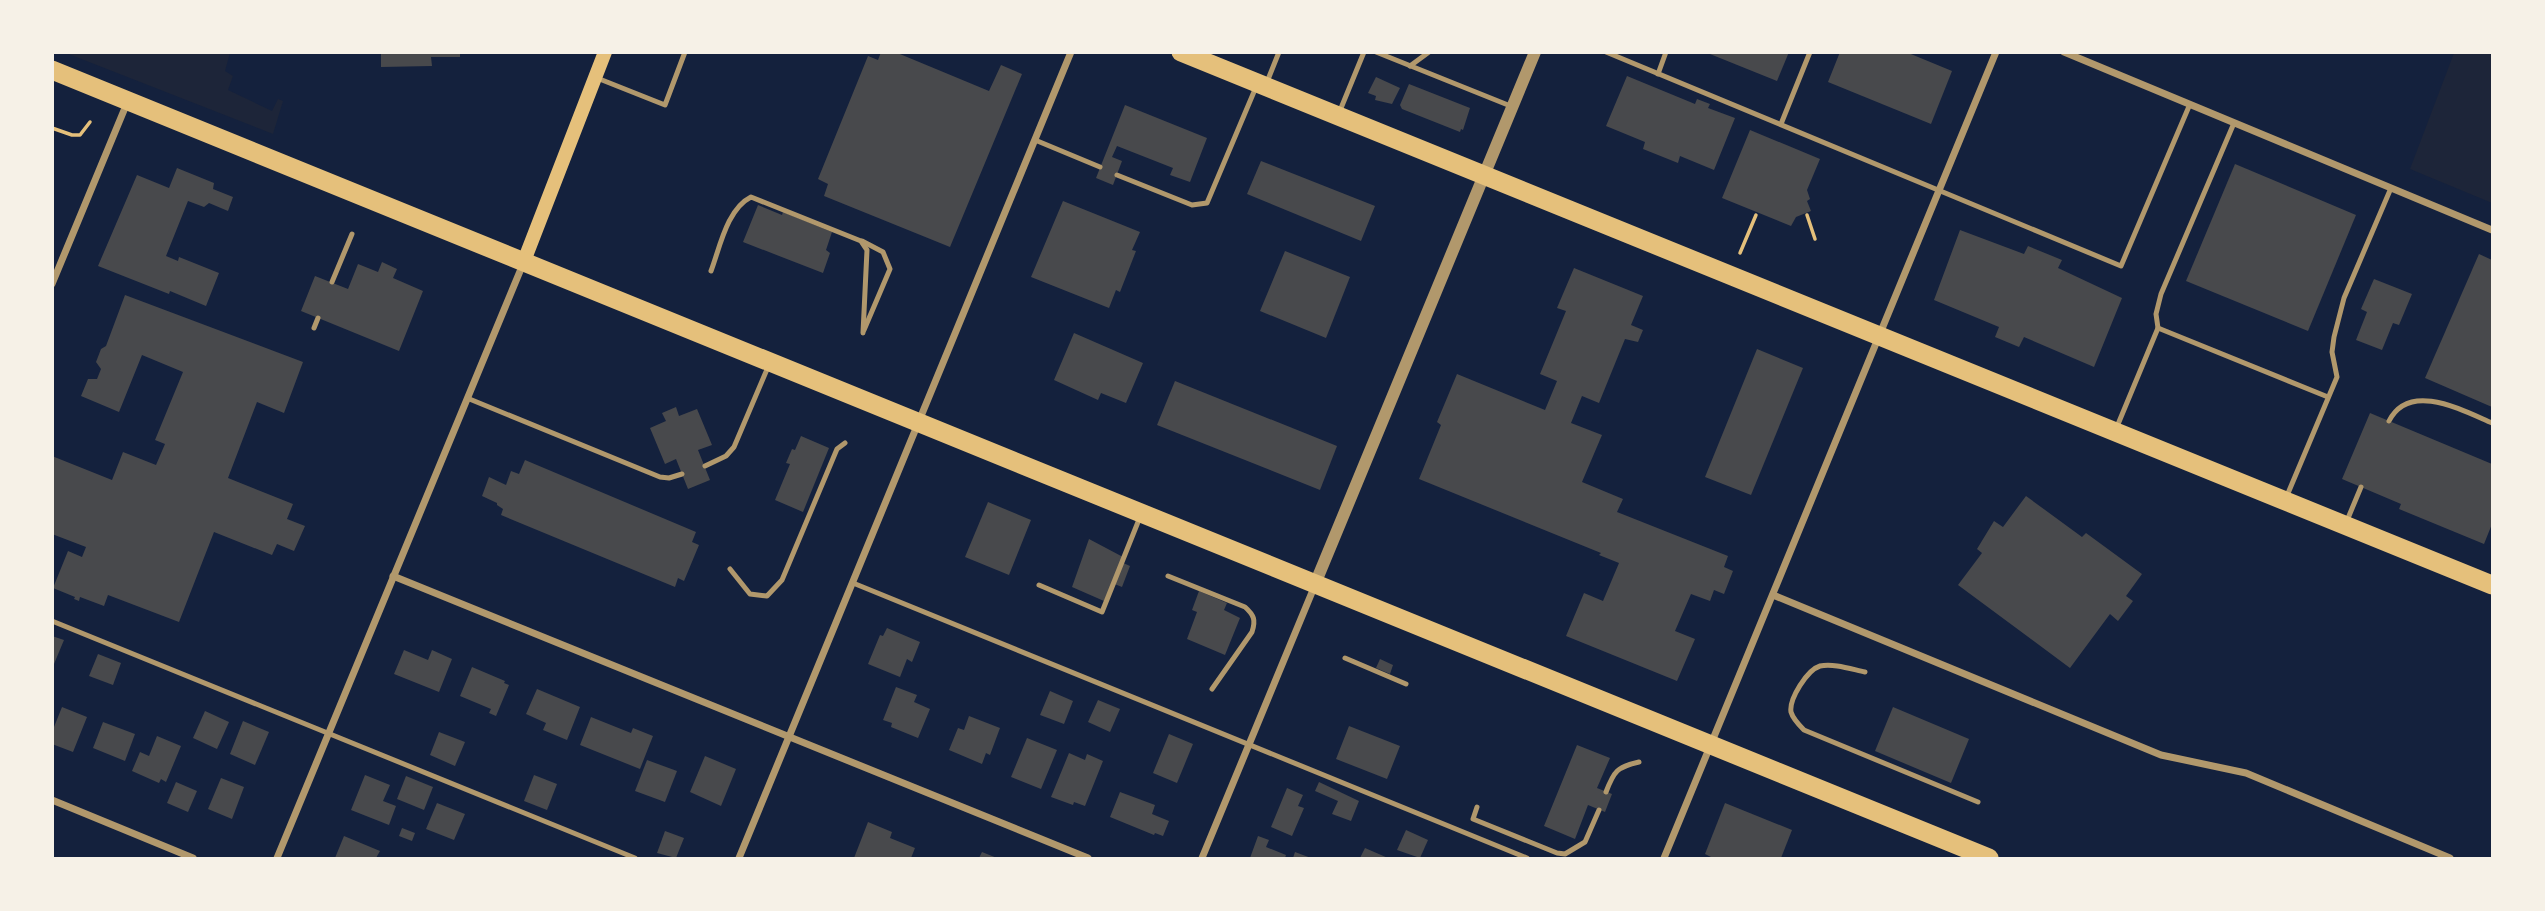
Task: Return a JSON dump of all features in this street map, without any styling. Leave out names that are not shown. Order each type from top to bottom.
[{"type":"highway","points":[[1181,52],[1218,63],[1262,85],[2493,586]]},
{"type":"highway","points":[[52,70],[1989,859]]},
{"type":"main road","points":[[524,261],[605,52]]},
{"type":"street","points":[[739,859],[1071,52]]},
{"type":"street","points":[[1202,859],[1535,52]]},
{"type":"street","points":[[1664,859],[1996,52]]},
{"type":"street","points":[[2064,52],[2493,230]]},
{"type":"street","points":[[52,284],[128,101]]},
{"type":"street","points":[[277,859],[524,261]]},
{"type":"street","points":[[393,576],[1088,859]]},
{"type":"street","points":[[1773,595],[2161,755],[2246,773],[2450,859]]},
{"type":"street","points":[[52,800],[193,859]]},
{"type":"lane","points":[[596,77],[665,105],[685,52]]},
{"type":"lane","points":[[1117,174],[1192,205],[1207,203],[1279,52]]},
{"type":"lane","points":[[1338,116],[1364,52]]},
{"type":"lane","points":[[1376,52],[1513,107]]},
{"type":"lane","points":[[1410,66],[1429,52]]},
{"type":"lane","points":[[1606,52],[2121,266],[2190,104]]},
{"type":"lane","points":[[1658,74],[1666,52]]},
{"type":"lane","points":[[1781,124],[1810,52]]},
{"type":"lane","points":[[2115,432],[2158,328],[2156,314],[2161,294],[2234,123]]},
{"type":"lane","points":[[1035,140],[1100,167]]},
{"type":"lane","points":[[2284,501],[2337,377],[2333,344],[2344,298],[2391,188]]},
{"type":"lane","points":[[711,271],[735,211],[743,201],[751,197],[861,241],[883,252],[890,269],[863,333],[867,250],[861,241]]},
{"type":"lane","points":[[332,282],[352,234]]},
{"type":"lane","points":[[314,328],[318,318]]},
{"type":"lane","points":[[2158,328],[2328,397]]},
{"type":"lane","points":[[705,466],[726,456],[734,447],[770,362]]},
{"type":"lane","points":[[467,398],[660,477],[670,478],[682,474]]},
{"type":"lane","points":[[2389,421],[2395,409],[2411,401],[2429,400],[2493,423]]},
{"type":"lane","points":[[730,569],[750,594],[766,596],[782,580],[836,449],[845,443]]},
{"type":"lane","points":[[2345,526],[2361,487]]},
{"type":"lane","points":[[1039,585],[1102,612],[1141,513]]},
{"type":"lane","points":[[1168,576],[1245,607],[1253,614],[1255,622],[1252,632],[1212,689]]},
{"type":"lane","points":[[853,583],[1527,859]]},
{"type":"lane","points":[[52,621],[635,859]]},
{"type":"lane","points":[[1345,658],[1406,684]]},
{"type":"lane","points":[[1865,672],[1828,665],[1816,667],[1804,677],[1791,705],[1791,714],[1796,722],[1804,730],[1978,802]]},
{"type":"lane","points":[[1606,792],[1613,774],[1622,766],[1639,762]]},
{"type":"lane","points":[[1477,807],[1472,819],[1565,854],[1585,842],[1599,810]]},
{"type":"path","points":[[52,128],[79,135],[90,122]]},
{"type":"path","points":[[1740,253],[1756,215]]},
{"type":"path","points":[[1807,215],[1815,239]]},
{"type":"shaded area","points":[[66,53],[230,53],[225,71],[233,76],[228,90],[272,111],[278,99],[283,101],[273,134]]},
{"type":"shaded area","points":[[2454,53],[2492,53],[2492,203],[2410,169]]},
{"type":"building","points":[[381,52],[460,52],[460,57],[431,57],[432,66],[381,67]]},
{"type":"building","points":[[881,52],[895,52],[989,91],[1001,65],[1022,74],[950,247],[824,196],[828,184],[818,179],[868,56],[878,60]]},
{"type":"building","points":[[1705,52],[1789,52],[1777,81]]},
{"type":"building","points":[[1840,52],[1906,52],[1952,71],[1931,124],[1828,82]]},
{"type":"building","points":[[1627,76],[1695,104],[1697,99],[1710,104],[1708,108],[1735,118],[1714,170],[1680,156],[1678,163],[1643,149],[1645,142],[1606,126]]},
{"type":"building","points":[[1376,77],[1400,88],[1392,104],[1375,100],[1376,96],[1368,93]]},
{"type":"building","points":[[1409,84],[1470,108],[1463,130],[1460,132],[1402,109],[1400,105]]},
{"type":"building","points":[[1125,105],[1207,138],[1190,182],[1170,175],[1173,168],[1117,146],[1112,157],[1122,161],[1113,185],[1096,178]]},
{"type":"building","points":[[1750,130],[1820,159],[1807,190],[1811,211],[1796,217],[1791,226],[1722,198]]},
{"type":"building","points":[[1261,161],[1375,206],[1361,241],[1247,194]]},
{"type":"building","points":[[2235,164],[2356,215],[2308,331],[2186,281]]},
{"type":"building","points":[[177,168],[214,183],[213,189],[233,197],[228,211],[209,203],[204,207],[188,201],[166,256],[178,261],[179,257],[219,273],[206,306],[98,266],[137,175],[169,188]]},
{"type":"building","points":[[1063,201],[1140,232],[1132,250],[1136,251],[1120,292],[1116,290],[1109,308],[1031,277]]},
{"type":"building","points":[[758,205],[832,232],[826,250],[830,253],[823,273],[743,242]]},
{"type":"building","points":[[1960,230],[2024,254],[2028,246],[2062,260],[2058,268],[2122,298],[2094,367],[2024,337],[2019,347],[1995,337],[1999,327],[1934,300]]},
{"type":"building","points":[[1285,251],[1350,277],[1326,338],[1260,311]]},
{"type":"building","points":[[2479,254],[2492,260],[2492,407],[2425,378]]},
{"type":"building","points":[[382,262],[397,269],[393,278],[423,291],[399,351],[301,311],[315,276],[348,289],[358,264],[378,272]]},
{"type":"building","points":[[1574,268],[1643,296],[1631,325],[1643,330],[1638,342],[1625,339],[1599,403],[1582,396],[1571,423],[1602,435],[1582,482],[1623,499],[1617,512],[1728,556],[1724,567],[1733,571],[1724,594],[1714,590],[1710,601],[1691,594],[1675,631],[1695,639],[1677,681],[1566,636],[1584,593],[1603,601],[1619,563],[1599,555],[1601,553],[1419,479],[1441,425],[1437,422],[1457,374],[1545,410],[1557,381],[1540,374],[1566,311],[1557,308]]},
{"type":"building","points":[[2374,279],[2412,294],[2399,325],[2393,323],[2382,350],[2356,340],[2367,312],[2361,309]]},
{"type":"building","points":[[125,295],[303,362],[284,413],[257,402],[228,478],[293,504],[287,519],[305,526],[294,551],[277,544],[272,555],[214,532],[179,622],[108,595],[104,606],[80,597],[79,601],[53,588],[68,551],[82,557],[86,547],[52,534],[52,456],[112,480],[123,452],[156,465],[165,444],[155,440],[183,372],[142,355],[119,412],[81,396],[88,379],[97,379],[101,369],[96,362],[101,349],[106,346]]},
{"type":"building","points":[[1074,333],[1143,363],[1126,403],[1101,393],[1098,400],[1054,380]]},
{"type":"building","points":[[1757,349],[1803,368],[1751,495],[1705,477]]},
{"type":"building","points":[[1175,381],[1337,446],[1320,490],[1157,425]]},
{"type":"building","points":[[676,407],[679,416],[697,409],[712,445],[698,450],[710,480],[688,489],[676,459],[665,464],[650,428],[666,421],[662,413]]},
{"type":"building","points":[[2370,413],[2492,464],[2492,524],[2484,544],[2399,509],[2401,504],[2342,479]]},
{"type":"building","points":[[801,436],[829,448],[803,512],[775,500],[790,464],[786,463]]},
{"type":"building","points":[[525,460],[696,532],[692,542],[699,545],[684,581],[678,578],[675,587],[501,515],[503,509],[497,503],[482,496],[489,477],[506,485],[511,471],[519,474]]},
{"type":"building","points":[[2026,496],[2082,537],[2086,533],[2142,574],[2126,596],[2133,601],[2118,621],[2110,614],[2070,668],[1958,585],[1982,553],[1977,549],[1994,521],[2003,527]]},
{"type":"building","points":[[988,502],[1031,520],[1009,575],[965,557]]},
{"type":"building","points":[[1089,539],[1123,557],[1121,562],[1130,566],[1122,587],[1112,583],[1104,601],[1072,587]]},
{"type":"building","points":[[1199,591],[1227,603],[1224,610],[1240,618],[1225,655],[1187,639],[1197,612],[1192,610]]},
{"type":"building","points":[[887,628],[920,642],[912,662],[907,659],[900,677],[868,664],[880,635],[883,636]]},
{"type":"building","points":[[52,636],[64,640],[54,664],[52,664]]},
{"type":"building","points":[[404,650],[428,660],[432,650],[452,659],[439,692],[394,674]]},
{"type":"building","points":[[98,654],[121,663],[113,685],[89,676]]},
{"type":"building","points":[[1380,659],[1393,665],[1390,674],[1376,668]]},
{"type":"building","points":[[472,667],[509,685],[496,716],[489,713],[491,709],[460,696]]},
{"type":"building","points":[[896,687],[917,695],[914,702],[930,709],[918,738],[891,727],[892,723],[883,720]]},
{"type":"building","points":[[537,689],[580,707],[567,740],[543,730],[546,723],[526,714]]},
{"type":"building","points":[[1050,691],[1073,701],[1064,724],[1040,715]]},
{"type":"building","points":[[1098,700],[1120,709],[1110,732],[1088,722]]},
{"type":"building","points":[[62,707],[87,717],[73,752],[52,744],[52,732]]},
{"type":"building","points":[[1893,707],[1969,739],[1951,783],[1875,751]]},
{"type":"building","points":[[205,711],[229,722],[217,749],[193,738]]},
{"type":"building","points":[[969,716],[1000,728],[990,755],[986,753],[982,764],[949,750],[958,728],[964,730]]},
{"type":"building","points":[[591,717],[631,733],[633,728],[653,736],[640,769],[580,745]]},
{"type":"building","points":[[243,721],[269,732],[255,765],[230,754]]},
{"type":"building","points":[[103,722],[135,734],[125,761],[93,748]]},
{"type":"building","points":[[1349,726],[1400,746],[1387,779],[1336,759]]},
{"type":"building","points":[[439,732],[465,742],[455,766],[430,755]]},
{"type":"building","points":[[1169,734],[1193,744],[1177,783],[1153,773]]},
{"type":"building","points":[[157,736],[181,746],[166,782],[161,779],[159,783],[132,771],[140,752],[149,756]]},
{"type":"building","points":[[1027,738],[1057,750],[1041,789],[1011,777]]},
{"type":"building","points":[[1577,745],[1610,758],[1597,788],[1612,794],[1605,812],[1588,805],[1575,839],[1544,826]]},
{"type":"building","points":[[1069,753],[1085,760],[1087,754],[1103,761],[1085,806],[1074,802],[1073,805],[1051,797]]},
{"type":"building","points":[[705,756],[736,769],[721,806],[690,792]]},
{"type":"building","points":[[647,760],[677,771],[665,802],[635,791]]},
{"type":"building","points":[[365,775],[390,785],[383,801],[396,806],[389,825],[351,810]]},
{"type":"building","points":[[534,775],[557,784],[547,810],[524,801]]},
{"type":"building","points":[[406,776],[433,787],[424,810],[397,799]]},
{"type":"building","points":[[221,778],[244,787],[232,819],[208,809]]},
{"type":"building","points":[[176,782],[197,791],[188,812],[167,803]]},
{"type":"building","points":[[1319,782],[1359,801],[1351,821],[1332,814],[1338,801],[1315,791]]},
{"type":"building","points":[[1287,788],[1303,795],[1298,806],[1304,808],[1292,836],[1271,827]]},
{"type":"building","points":[[1120,792],[1155,805],[1152,814],[1169,821],[1163,836],[1110,817]]},
{"type":"building","points":[[437,803],[465,814],[454,840],[426,829]]},
{"type":"building","points":[[1725,803],[1792,830],[1781,858],[1713,858],[1705,854]]},
{"type":"building","points":[[868,822],[892,832],[890,838],[915,848],[911,858],[854,858]]},
{"type":"building","points":[[402,828],[415,833],[412,841],[399,836]]},
{"type":"building","points":[[1406,830],[1428,840],[1420,858],[1397,850]]},
{"type":"building","points":[[665,831],[684,838],[676,858],[657,853]]},
{"type":"building","points":[[344,836],[380,851],[376,858],[335,858]]},
{"type":"building","points":[[1258,836],[1269,840],[1266,847],[1286,855],[1285,858],[1250,858]]},
{"type":"building","points":[[1365,848],[1388,858],[1360,858]]},
{"type":"building","points":[[982,852],[997,858],[979,858]]},
{"type":"building","points":[[1295,852],[1311,858],[1293,858]]}]
